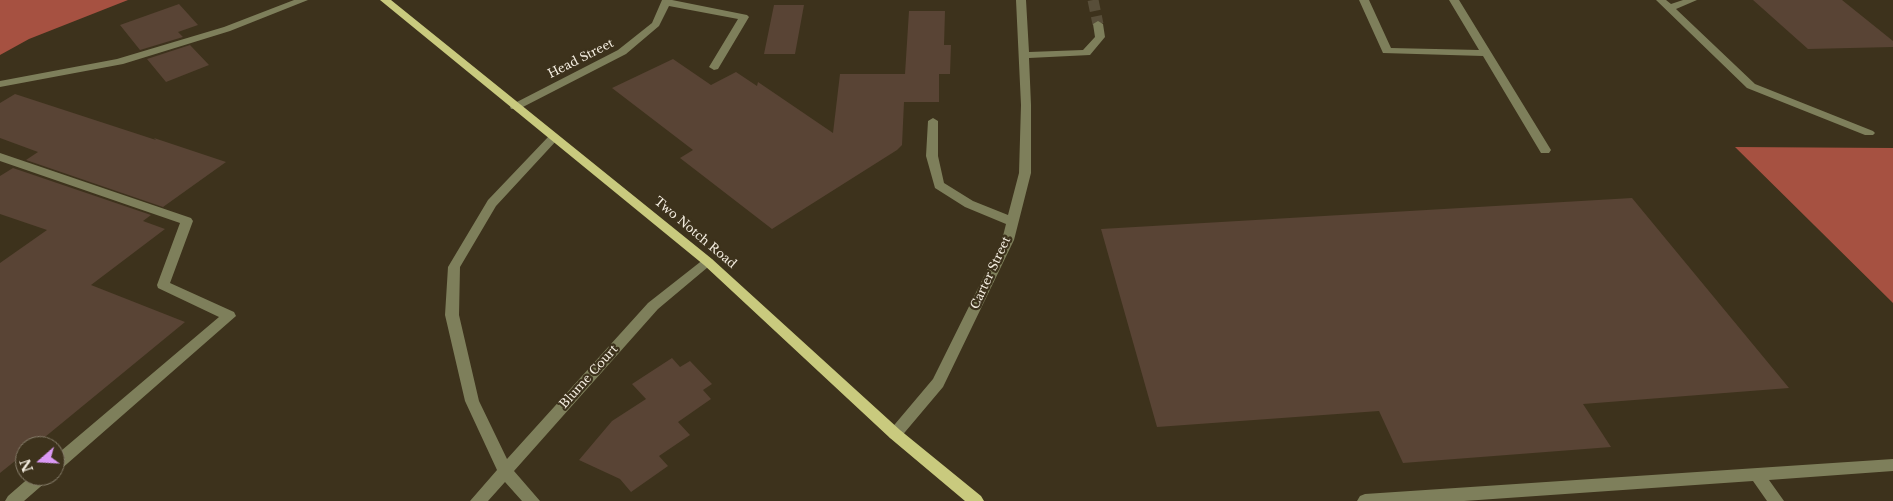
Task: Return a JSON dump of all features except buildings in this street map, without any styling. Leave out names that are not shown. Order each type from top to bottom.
[{"type":"main road","name":"Two Notch Road","points":[[384,0],[708,262],[895,434],[976,501]]},
{"type":"street","points":[[0,84],[119,62],[227,29],[303,0]]},
{"type":"street","name":"Carter Street","points":[[895,434],[938,383],[1008,240],[1025,173],[1026,105],[1021,0]]},
{"type":"street","points":[[1364,0],[1387,50],[1486,53]]},
{"type":"street","points":[[1454,0],[1545,150]]},
{"type":"street","points":[[1661,0],[1751,86],[1869,132]]},
{"type":"street","points":[[1670,8],[1692,0]]},
{"type":"street","points":[[666,1],[744,17],[714,67]]},
{"type":"street","name":"Head Street","points":[[515,107],[622,52],[656,24],[666,1]]},
{"type":"street","points":[[1024,55],[1086,53],[1100,37],[1098,24]]},
{"type":"street","points":[[933,121],[932,156],[939,185],[969,204],[1013,222]]},
{"type":"street","points":[[532,501],[505,471],[472,401],[452,315],[454,267],[492,203],[553,138]]},
{"type":"street","points":[[0,157],[188,221],[163,286],[229,316],[65,456]]},
{"type":"street","name":"Blume Court","points":[[478,501],[653,306],[708,262]]},
{"type":"street","points":[[1365,501],[1893,466]]},
{"type":"street","points":[[1757,475],[1776,501]]},
{"type":"street","points":[[12,501],[30,486]]},
{"type":"shaded area","points":[[0,0],[128,0],[29,39],[0,55]]},
{"type":"shaded area","points":[[1735,147],[1893,148],[1893,303]]},
{"type":"tunnel","points":[[1093,0],[1098,24]]}]
